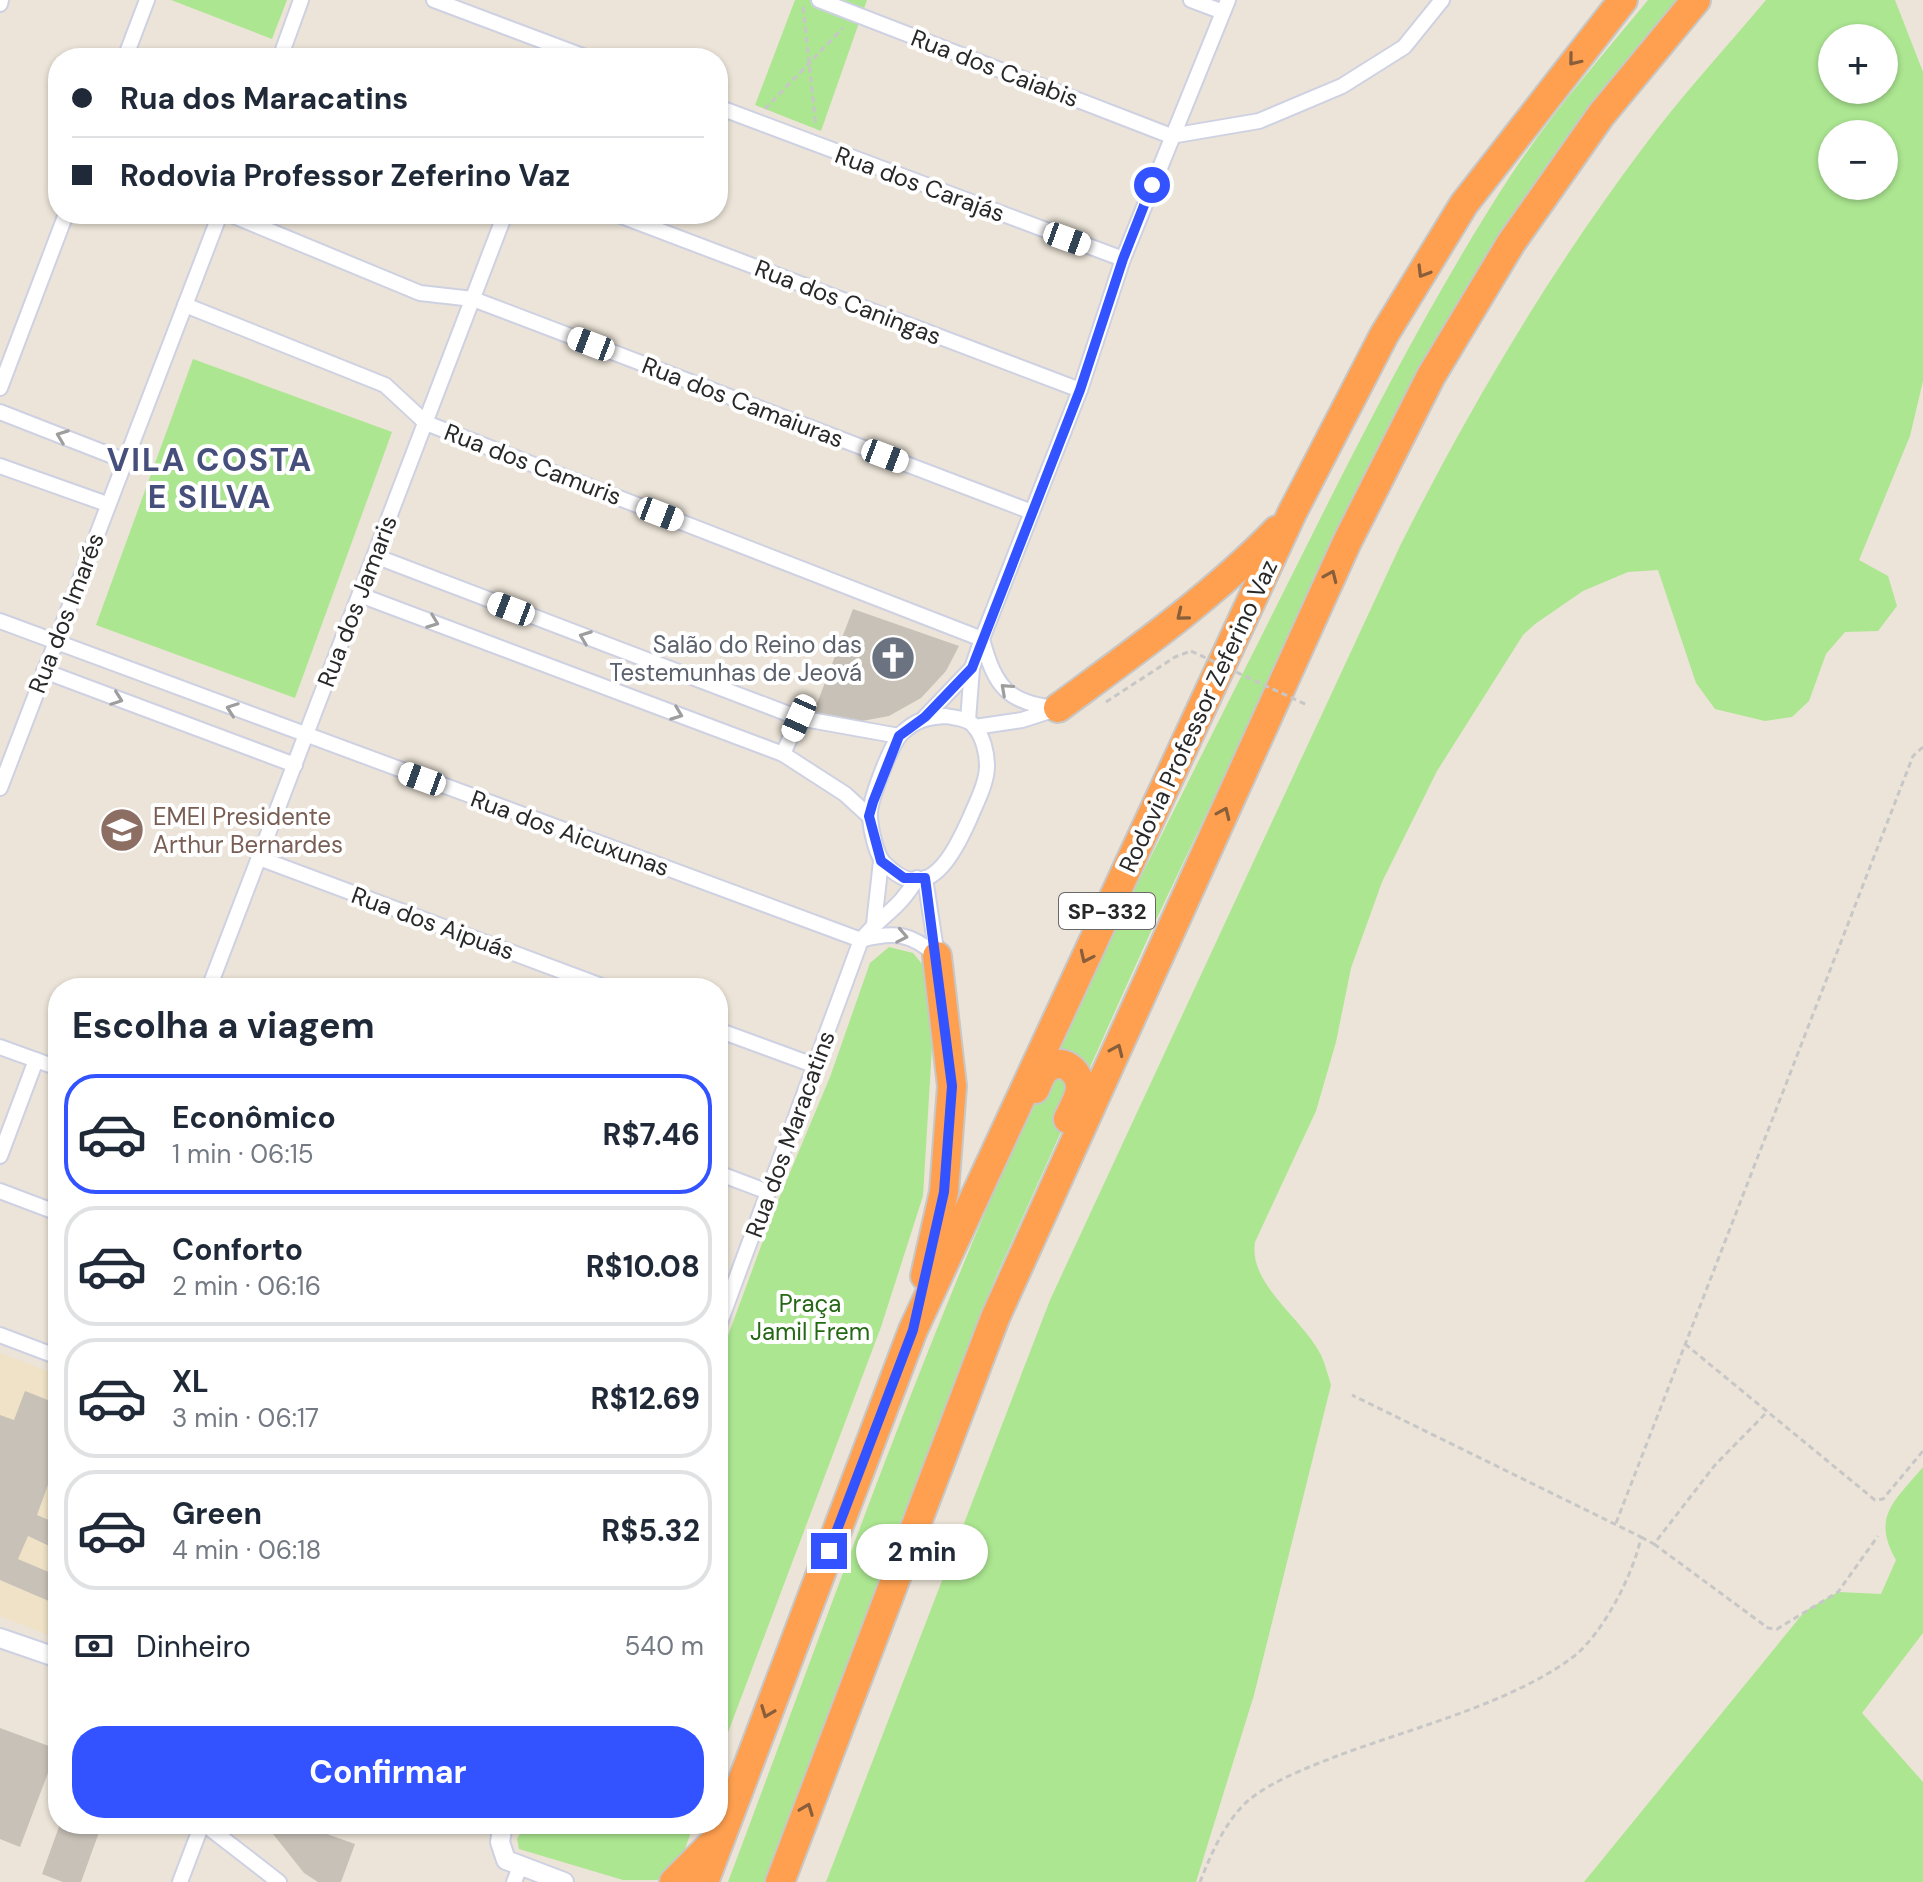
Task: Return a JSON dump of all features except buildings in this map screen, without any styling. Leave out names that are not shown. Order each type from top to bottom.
[{"type":"highway","name":"Rodovia Professor Zeferino Vaz","points":[[728,1815],[913,1330],[1292,513],[1384,335],[1464,204],[1623,0]]},
{"type":"highway","name":"SP-332","points":[[780,1882],[995,1318],[1347,542],[1431,376],[1511,243],[1601,115],[1696,0]]},
{"type":"highway","points":[[1058,708],[1146,644],[1242,566],[1292,513]]},
{"type":"highway","points":[[913,1330],[944,1192],[952,1086],[937,956]]},
{"type":"highway","points":[[786,1662],[826,1595],[917,1353],[1008,1146],[1043,1072],[1054,1064],[1062,1064],[1075,1073],[1080,1091],[976,1341],[877,1604],[874,1636]]},
{"type":"highway","name":"Rodovia Professor Zeferino Vaz","points":[[704,1882],[721,1834]]},
{"type":"highway","points":[[674,1882],[721,1834]]},
{"type":"street","points":[[129,48],[147,0]]},
{"type":"street","points":[[284,48],[301,0]]},
{"type":"street","name":"Rua dos Caiabis","points":[[819,0],[1171,136]]},
{"type":"street","points":[[881,861],[904,878],[921,878],[948,863],[977,802],[987,769],[985,746],[971,723],[972,668],[1080,390],[1123,259],[1226,6],[1191,0]]},
{"type":"street","points":[[1171,136],[1259,121],[1342,86],[1404,47],[1442,0]]},
{"type":"street","points":[[443,2],[552,48]]},
{"type":"street","name":"Rua dos Carajás","points":[[728,111],[1123,259]]},
{"type":"street","points":[[0,388],[62,224]]},
{"type":"street","name":"Rua dos Imarés","points":[[0,788],[5,758],[44,671],[216,224]]},
{"type":"street","name":"Rua dos Camaiuras","points":[[253,224],[420,293],[473,299],[1032,512]]},
{"type":"street","name":"Rua dos Jamaris","points":[[215,978],[501,224]]},
{"type":"street","name":"Rua dos Caningas","points":[[642,224],[1080,390]]},
{"type":"street","name":"Rua dos Camuris","points":[[185,305],[385,385],[426,423],[982,639]]},
{"type":"street","points":[[0,412],[123,460]]},
{"type":"street","points":[[0,466],[107,504]]},
{"type":"street","points":[[375,556],[799,718],[899,736]]},
{"type":"street","points":[[360,595],[783,754],[845,794],[869,816],[881,861],[874,924]]},
{"type":"street","name":"Rua dos Aicuxunas","points":[[0,621],[861,940]]},
{"type":"street","points":[[982,639],[992,673],[1004,690],[1030,706],[1058,708]]},
{"type":"street","points":[[869,816],[899,736],[925,717],[972,668]]},
{"type":"street","points":[[44,671],[295,765]]},
{"type":"street","points":[[925,717],[971,723],[1022,720],[1058,708]]},
{"type":"street","points":[[783,754],[799,718]]},
{"type":"street","name":"Rua dos Aipuás","points":[[259,858],[580,978]]},
{"type":"street","points":[[921,878],[937,956]]},
{"type":"street","name":"Rua dos Maracatins","points":[[728,1298],[861,940],[874,924],[892,914],[905,901],[921,878]]},
{"type":"street","points":[[861,940],[902,934],[919,940],[937,956]]},
{"type":"street","points":[[728,1034],[816,1066]]},
{"type":"street","points":[[0,1047],[48,1064]]},
{"type":"street","points":[[0,1156],[36,1060]]},
{"type":"street","points":[[728,1177],[768,1192]]},
{"type":"street","points":[[0,1191],[48,1209]]},
{"type":"street","points":[[0,1335],[48,1353]]},
{"type":"street","points":[[0,1638],[48,1655]]},
{"type":"street","points":[[180,1882],[199,1834]]},
{"type":"street","points":[[216,1834],[279,1882]]},
{"type":"street","points":[[502,1834],[500,1842],[506,1860],[517,1874],[564,1882]]},
{"type":"path","points":[[802,0],[819,147]]},
{"type":"path","points":[[754,120],[856,14]]},
{"type":"path","points":[[1191,651],[1307,705]]},
{"type":"path","points":[[1616,1523],[1913,756],[1923,747]]},
{"type":"path","points":[[1685,1344],[1875,1500],[1883,1499],[1923,1451]]},
{"type":"path","points":[[1352,1395],[1654,1544],[1768,1628],[1777,1629],[1838,1592],[1878,1536]]},
{"type":"path","points":[[1654,1544],[1715,1465],[1768,1411]]},
{"type":"path","points":[[1200,1882],[1214,1848],[1249,1800],[1305,1769],[1528,1683],[1575,1656],[1602,1623],[1633,1570],[1641,1537]]},
{"type":"shaded area","points":[[0,1353],[48,1371],[48,1635],[0,1616]]},
{"type":"green space","points":[[171,0],[287,0],[272,39]]},
{"type":"green space","points":[[795,0],[867,0],[821,131],[755,105]]},
{"type":"green space","points":[[1648,0],[1681,0],[1596,101],[1519,207],[1401,403],[1156,920],[994,1281],[764,1882],[728,1882],[871,1498],[961,1270],[1029,1112],[1140,879],[1346,468],[1441,290],[1527,152]]},
{"type":"green space","points":[[1766,0],[1895,0],[1923,72],[1923,381],[1910,436],[1859,560],[1888,576],[1897,606],[1878,631],[1845,632],[1826,654],[1809,701],[1792,717],[1765,721],[1715,709],[1696,683],[1658,570],[1628,572],[1583,591],[1523,635],[1437,771],[1382,882],[1351,968],[1336,1042],[1316,1111],[1255,1242],[1255,1257],[1260,1272],[1268,1287],[1313,1342],[1331,1385],[1254,1695],[1196,1882],[826,1882],[1050,1300],[1400,546],[1512,342],[1608,196],[1687,92]]},
{"type":"green space","points":[[193,359],[392,432],[295,698],[96,625]]},
{"type":"green space","name":"Praça Jamil Frem","points":[[889,947],[913,953],[936,981],[923,1196],[881,1327],[728,1732],[728,1336],[775,1208],[830,1077],[870,963]]},
{"type":"green space","points":[[1923,1467],[1923,1633],[1862,1713],[1923,1782],[1923,1882],[1584,1882],[1805,1611],[1838,1592],[1881,1594],[1896,1560],[1889,1545],[1886,1520],[1896,1500]]},
{"type":"green space","points":[[520,1834],[690,1834],[682,1857],[658,1880],[623,1880],[519,1849],[517,1839]]},
{"type":"place","name":"Salão do Reino das Testemunhas de Jeová","points":[[893,658]]},
{"type":"place","name":"EMEI Presidente Arthur Bernardes","points":[[122,830]]},
{"type":"district","name":"VILA COSTA E SILVA","points":[[210,478]]},
{"type":"route","points":[[829,1551],[913,1330],[944,1192],[952,1086],[925,878],[904,878],[881,861],[869,816],[880,779],[899,736],[925,717],[972,668],[1080,390],[1123,259],[1152,185]]}]
